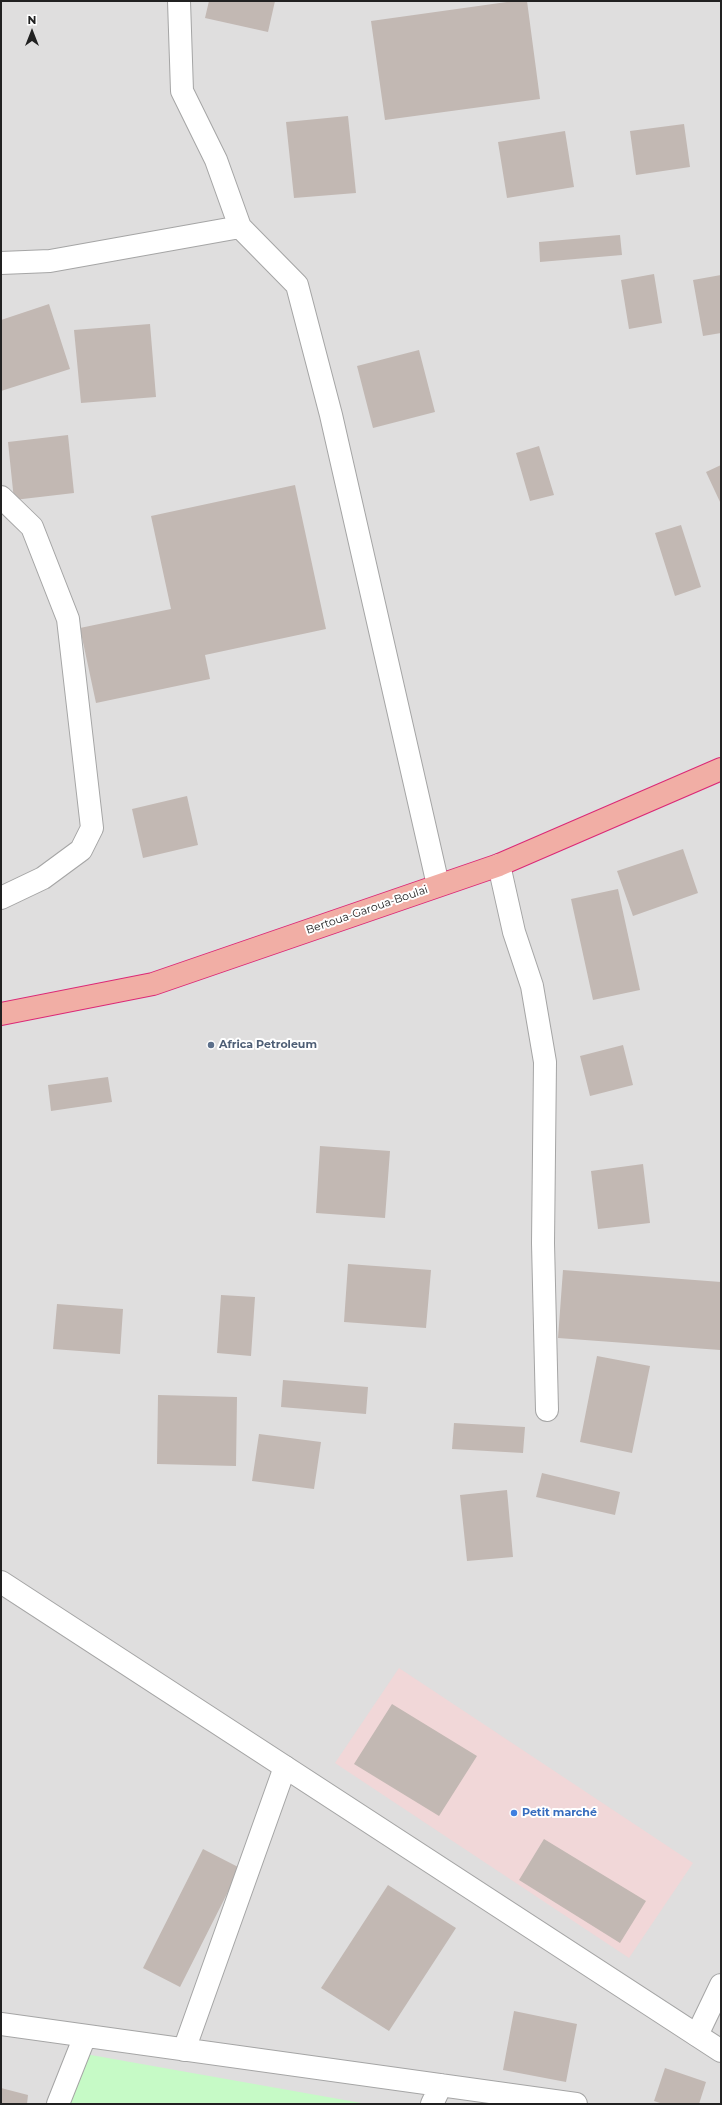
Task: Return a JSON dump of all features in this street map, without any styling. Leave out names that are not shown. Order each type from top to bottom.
[{"type":"highway","name":"Bertoua-Garoua-Boulai","points":[[1,1014],[152,984],[499,865],[721,769]]},
{"type":"street","points":[[179,1],[182,91],[216,160],[240,227],[297,285],[331,415],[438,885]]},
{"type":"street","points":[[1,263],[50,261],[240,227]]},
{"type":"street","points":[[1,497],[32,527],[68,619],[92,828],[81,850],[43,878],[1,898]]},
{"type":"street","points":[[499,865],[514,932],[532,986],[545,1062],[543,1243],[547,1410]]},
{"type":"street","points":[[1,1582],[721,2051]]},
{"type":"street","points":[[184,2050],[284,1767]]},
{"type":"street","points":[[697,2035],[721,1985]]},
{"type":"street","points":[[1,2024],[184,2050],[436,2095],[576,2104]]},
{"type":"street","points":[[58,2104],[85,2036]]},
{"type":"shaded area","points":[[1,1],[721,1],[721,2104],[1,2104]]},
{"type":"shaded area","name":"Petit marché","points":[[399,1668],[693,1863],[629,1958],[335,1763]]},
{"type":"green space","points":[[74,2052],[367,2104],[53,2104]]},
{"type":"building","points":[[209,1],[275,1],[268,32],[205,18]]},
{"type":"building","points":[[514,1],[527,1],[540,99],[385,120],[371,21]]},
{"type":"building","points":[[348,116],[356,193],[294,198],[286,122]]},
{"type":"building","points":[[684,124],[690,167],[636,175],[630,131]]},
{"type":"building","points":[[565,131],[574,187],[507,198],[498,142]]},
{"type":"building","points":[[620,235],[622,255],[540,262],[539,242]]},
{"type":"building","points":[[654,274],[662,323],[629,329],[621,280]]},
{"type":"building","points":[[721,275],[721,333],[703,336],[693,280]]},
{"type":"building","points":[[49,304],[70,369],[1,391],[1,320]]},
{"type":"building","points":[[150,324],[156,397],[81,403],[74,330]]},
{"type":"building","points":[[419,350],[435,412],[373,428],[357,366]]},
{"type":"building","points":[[68,435],[74,493],[14,500],[8,442]]},
{"type":"building","points":[[539,446],[554,495],[530,501],[516,453]]},
{"type":"building","points":[[721,465],[721,504],[706,472]]},
{"type":"building","points":[[295,485],[326,629],[205,655],[210,679],[96,703],[80,628],[171,609],[151,516]]},
{"type":"building","points":[[681,525],[701,587],[675,596],[655,533]]},
{"type":"building","points":[[187,796],[198,845],[143,858],[132,809]]},
{"type":"building","points":[[683,849],[698,893],[633,916],[617,871]]},
{"type":"building","points":[[618,889],[640,990],[593,1000],[571,899]]},
{"type":"building","points":[[623,1045],[633,1085],[590,1096],[580,1056]]},
{"type":"building","points":[[108,1077],[112,1102],[51,1111],[48,1085]]},
{"type":"building","points":[[320,1146],[390,1151],[385,1218],[316,1213]]},
{"type":"building","points":[[643,1164],[650,1223],[598,1229],[591,1171]]},
{"type":"building","points":[[348,1264],[431,1270],[426,1328],[344,1322]]},
{"type":"building","points":[[563,1270],[721,1282],[720,1350],[558,1338]]},
{"type":"building","points":[[221,1295],[255,1297],[251,1356],[217,1353]]},
{"type":"building","points":[[57,1304],[123,1309],[120,1354],[53,1349]]},
{"type":"building","points":[[597,1356],[650,1366],[632,1453],[580,1442]]},
{"type":"building","points":[[283,1380],[368,1387],[366,1414],[281,1407]]},
{"type":"building","points":[[158,1395],[237,1397],[236,1466],[157,1464]]},
{"type":"building","points":[[454,1423],[525,1427],[523,1453],[452,1449]]},
{"type":"building","points":[[259,1434],[321,1442],[314,1489],[252,1481]]},
{"type":"building","points":[[542,1473],[620,1492],[615,1515],[536,1497]]},
{"type":"building","points":[[507,1490],[513,1557],[467,1561],[460,1495]]},
{"type":"building","points":[[392,1704],[477,1756],[439,1816],[354,1764]]},
{"type":"building","points":[[544,1839],[646,1901],[620,1943],[519,1880]]},
{"type":"building","points":[[203,1849],[240,1868],[180,1987],[143,1968]]},
{"type":"building","points":[[388,1885],[456,1928],[389,2031],[321,1988]]},
{"type":"building","points":[[514,2011],[577,2024],[566,2082],[503,2070]]},
{"type":"building","points":[[665,2068],[706,2082],[699,2104],[663,2104],[654,2101]]},
{"type":"building","points":[[1,2088],[28,2095],[27,2104],[1,2104]]},
{"type":"place","name":"Africa Petroleum","points":[[211,1045]]},
{"type":"place","name":"Petit marché","points":[[514,1813]]}]
